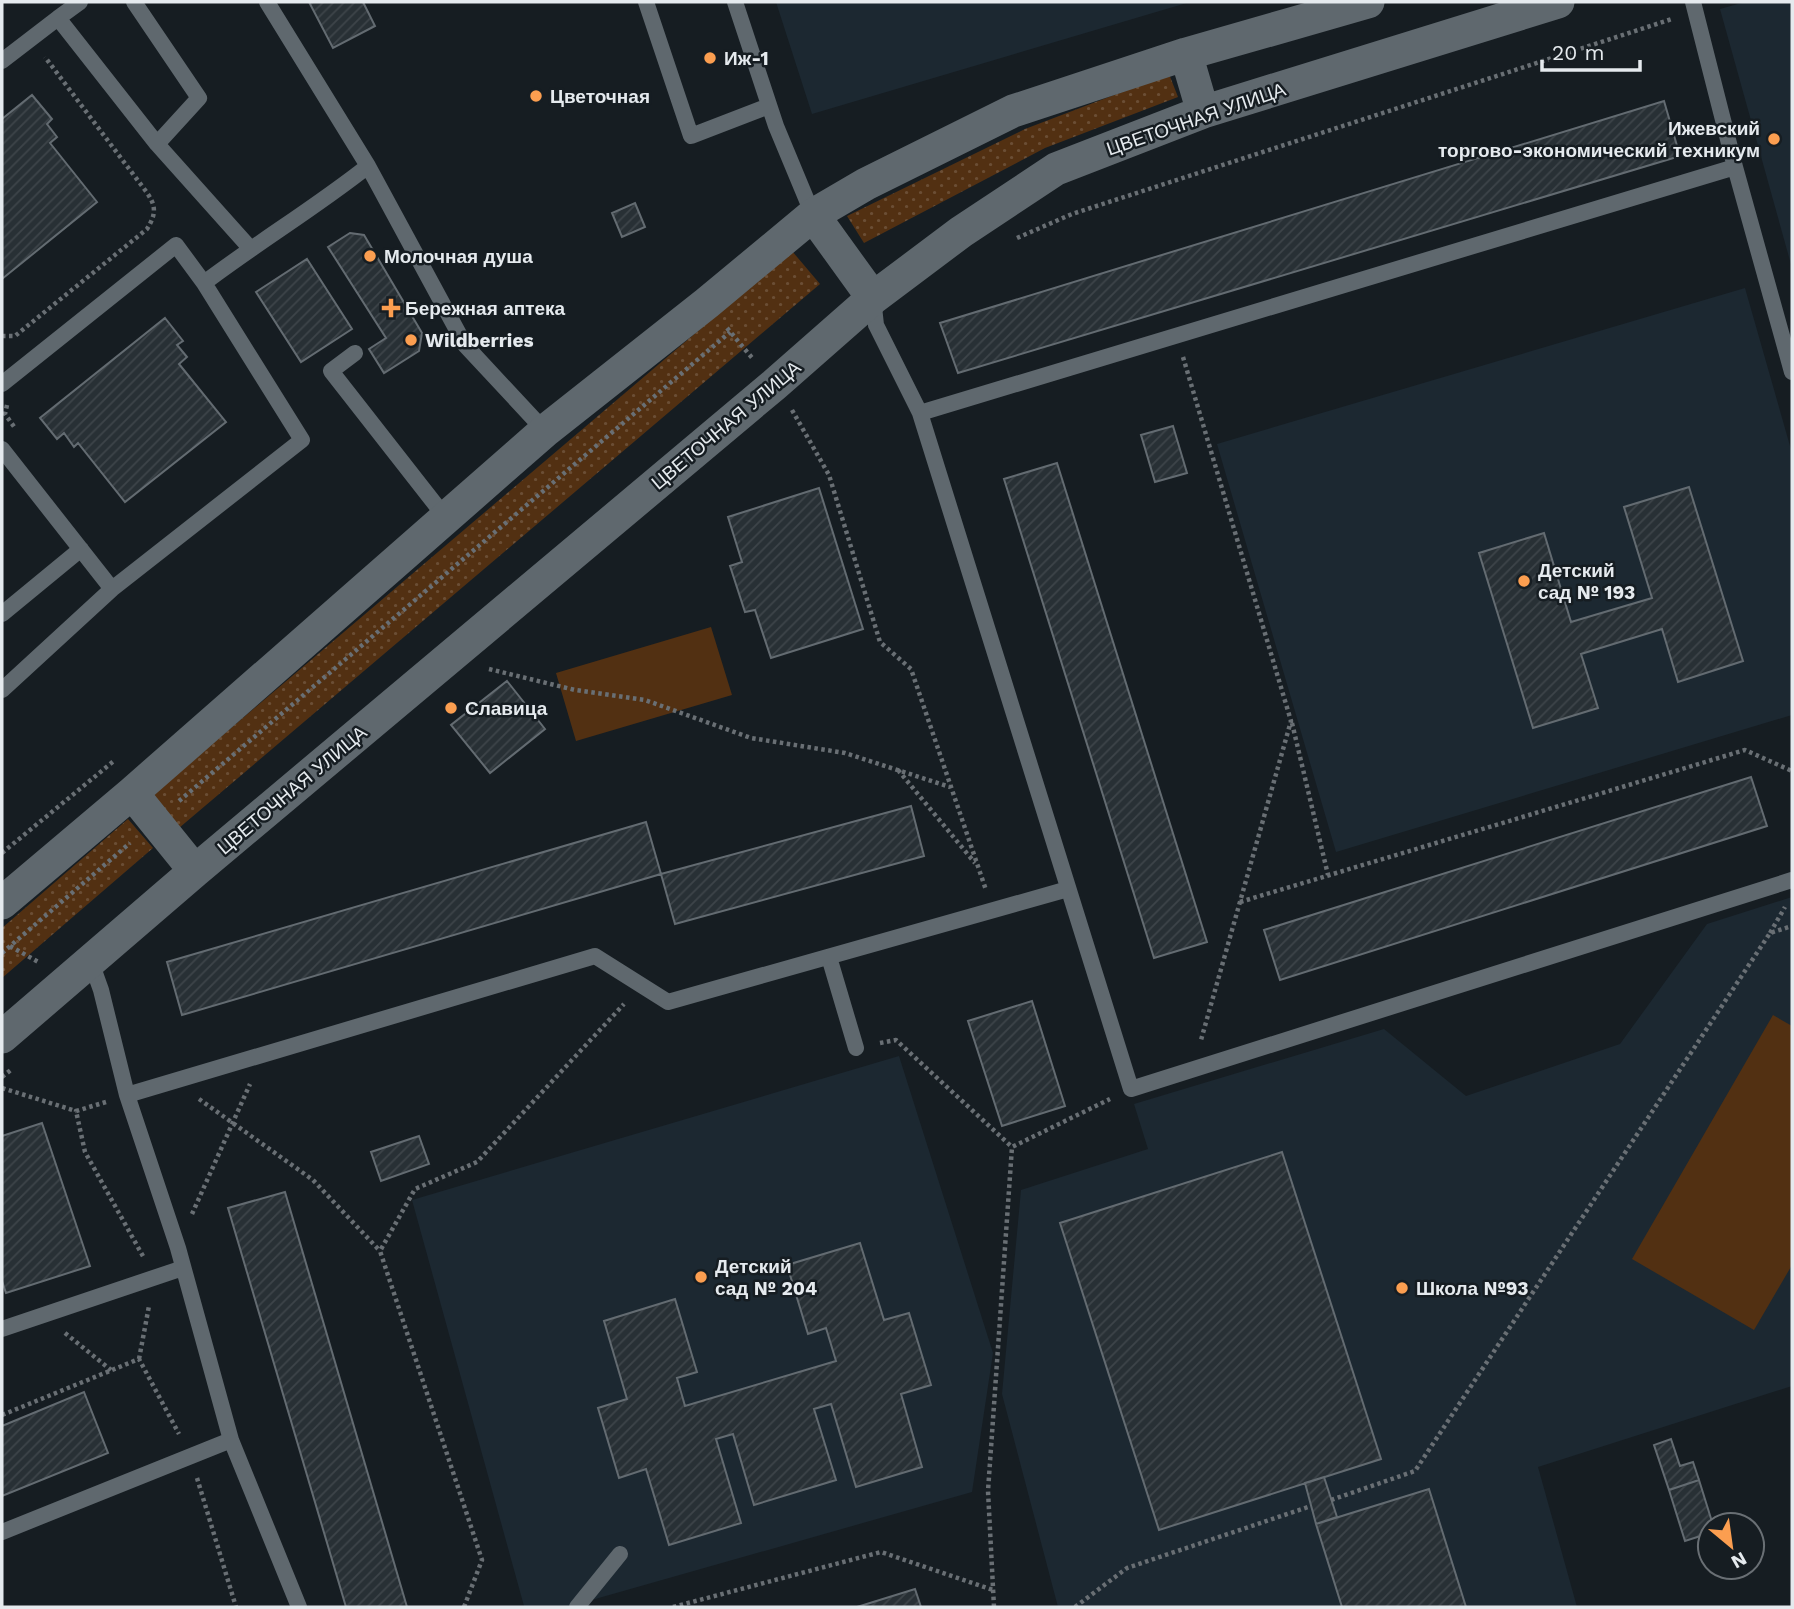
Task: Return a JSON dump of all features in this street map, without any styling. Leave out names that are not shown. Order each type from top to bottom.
[{"type":"street","points":[[2,903],[545,431],[813,215],[866,184],[1013,111],[1186,54],[1368,2]]},
{"type":"street","name":"ЦВЕТОЧНАЯ УЛИЦА","points":[[2,1037],[195,871],[774,385],[873,298],[961,232],[1056,169],[1203,112],[1558,2]]},
{"type":"street","points":[[1186,54],[1203,112]]},
{"type":"street","points":[[813,215],[873,298]]},
{"type":"street","points":[[131,793],[195,871]]},
{"type":"lane","points":[[2,61],[79,2]]},
{"type":"lane","points":[[134,2],[199,97],[157,144]]},
{"type":"lane","points":[[267,2],[368,166],[465,345],[545,431]]},
{"type":"lane","points":[[646,2],[691,136],[769,106]]},
{"type":"lane","points":[[735,2],[769,106],[813,215]]},
{"type":"lane","points":[[1695,6],[1735,167],[1792,372]]},
{"type":"lane","points":[[58,18],[157,144],[250,248]]},
{"type":"lane","points":[[204,283],[250,248],[296,220],[368,166]]},
{"type":"lane","points":[[920,413],[1735,167]]},
{"type":"lane","points":[[2,690],[112,589],[302,440],[204,283],[176,245],[5,391]]},
{"type":"lane","points":[[873,298],[876,325],[920,413],[1131,1088],[1792,880]]},
{"type":"lane","points":[[355,353],[331,371],[446,518]]},
{"type":"lane","points":[[2,449],[112,589]]},
{"type":"lane","points":[[5,604],[81,549]]},
{"type":"lane","points":[[127,1095],[595,956],[668,1002],[1068,889]]},
{"type":"lane","points":[[829,957],[856,1048]]},
{"type":"lane","points":[[91,962],[101,990],[127,1095],[177,1248],[231,1440],[299,1607]]},
{"type":"lane","points":[[2,1329],[183,1268]]},
{"type":"lane","points":[[2,1532],[231,1440]]},
{"type":"lane","points":[[577,1607],[620,1554]]},
{"type":"path","points":[[1013,239],[1072,214],[1695,6]]},
{"type":"path","points":[[2,336],[15,336],[147,229],[155,216],[155,203],[48,59],[40,54]]},
{"type":"path","points":[[707,303],[788,403],[829,475],[880,642],[911,669],[993,910]]},
{"type":"path","points":[[2,953],[730,332]]},
{"type":"path","points":[[1176,336],[1291,721],[1328,875]]},
{"type":"path","points":[[5,391],[5,414],[20,435]]},
{"type":"path","points":[[477,666],[575,690],[645,700],[751,738],[845,753],[951,787]]},
{"type":"path","points":[[1192,1069],[1291,721]]},
{"type":"path","points":[[1240,902],[1745,750],[1792,771]]},
{"type":"path","points":[[897,770],[978,866]]},
{"type":"path","points":[[1331,1500],[1415,1471],[1770,933],[1790,898]]},
{"type":"path","points":[[1770,933],[1792,926]]},
{"type":"path","points":[[10,946],[49,969]]},
{"type":"path","points":[[380,1251],[415,1189],[477,1162],[641,985]]},
{"type":"path","points":[[856,1048],[896,1040],[1012,1147]]},
{"type":"path","points":[[177,1248],[263,1055]]},
{"type":"path","points":[[2,1077],[12,1068]]},
{"type":"path","points":[[173,1081],[313,1180],[380,1251],[482,1560],[464,1607]]},
{"type":"path","points":[[2,1088],[76,1111],[127,1095]]},
{"type":"path","points":[[1012,1147],[1131,1088]]},
{"type":"path","points":[[76,1111],[85,1152],[155,1277],[139,1359]]},
{"type":"path","points":[[994,1607],[988,1491],[1012,1147]]},
{"type":"path","points":[[42,1315],[111,1370]]},
{"type":"path","points":[[1075,1607],[1127,1568],[1311,1506]]},
{"type":"path","points":[[673,1607],[881,1552],[993,1590]]},
{"type":"shaded area","points":[[776,2],[1190,2],[812,114]]},
{"type":"shaded area","name":"Ижевский торгово-экономический техникум","points":[[1745,2],[1792,2],[1792,268],[1720,9]]},
{"type":"shaded area","points":[[1169,74],[1178,97],[1045,148],[864,243],[847,216],[1025,129]]},
{"type":"shaded area","points":[[792,251],[820,284],[179,828],[151,796]]},
{"type":"shaded area","name":"Детский сад № 193","points":[[1745,288],[1792,453],[1792,715],[1336,852],[1217,444]]},
{"type":"shaded area","points":[[711,627],[732,695],[576,741],[556,673]]},
{"type":"shaded area","points":[[128,819],[153,848],[2,978],[2,928]]},
{"type":"shaded area","name":"Школа №93","points":[[1792,897],[1792,1386],[1538,1467],[1577,1607],[1058,1607],[1002,1394],[1021,1190],[1148,1149],[1134,1104],[1384,1029],[1466,1096],[1620,1044],[1707,924]]},
{"type":"shaded area","points":[[1773,1015],[1792,1026],[1792,1265],[1754,1330],[1632,1259]]},
{"type":"shaded area","name":"Детский сад № 204","points":[[899,1056],[993,1353],[972,1492],[567,1607],[524,1606],[412,1200]]},
{"type":"building","points":[[309,2],[363,2],[375,26],[333,48]]},
{"type":"building","points":[[32,95],[52,119],[47,124],[57,137],[50,143],[97,202],[2,279],[2,119]]},
{"type":"building","points":[[1664,101],[1680,156],[958,373],[940,323]]},
{"type":"building","points":[[635,203],[645,227],[622,237],[612,213]]},
{"type":"building","points":[[350,233],[364,235],[422,333],[419,351],[384,373],[369,349],[386,338],[328,247]]},
{"type":"building","points":[[307,259],[352,329],[301,362],[256,292]]},
{"type":"building","points":[[165,318],[183,341],[177,345],[187,357],[179,364],[226,422],[125,502],[78,443],[74,447],[64,433],[57,439],[40,418]]},
{"type":"building","points":[[1173,426],[1187,473],[1155,482],[1141,435]]},
{"type":"building","points":[[1057,463],[1207,942],[1154,958],[1004,479]]},
{"type":"building","points":[[1689,487],[1743,661],[1678,682],[1662,629],[1581,654],[1598,708],[1533,728],[1479,553],[1544,533],[1571,622],[1652,598],[1624,507]]},
{"type":"building","points":[[819,488],[863,629],[771,658],[755,610],[745,612],[730,566],[742,562],[728,517]]},
{"type":"building","points":[[507,681],[545,729],[490,773],[451,725]]},
{"type":"building","points":[[1751,777],[1767,826],[1280,980],[1264,930]]},
{"type":"building","points":[[911,806],[924,856],[675,924],[661,874]]},
{"type":"building","points":[[646,822],[661,874],[182,1015],[167,962]]},
{"type":"building","points":[[1032,1001],[1065,1106],[1002,1126],[968,1021]]},
{"type":"building","points":[[42,1123],[90,1266],[6,1293],[2,1281],[2,1136]]},
{"type":"building","points":[[419,1136],[429,1164],[381,1181],[371,1152]]},
{"type":"building","points":[[1282,1152],[1381,1459],[1159,1530],[1060,1223]]},
{"type":"building","points":[[285,1192],[407,1607],[346,1607],[228,1208]]},
{"type":"building","points":[[860,1243],[884,1320],[909,1313],[931,1385],[901,1394],[922,1467],[856,1487],[831,1404],[814,1409],[836,1480],[754,1505],[733,1434],[716,1439],[741,1523],[669,1545],[646,1469],[619,1478],[598,1408],[627,1399],[604,1321],[675,1299],[697,1372],[677,1378],[685,1406],[836,1361],[826,1328],[808,1334],[787,1265]]},
{"type":"building","points":[[84,1392],[108,1453],[2,1496],[2,1426]]},
{"type":"building","points":[[1671,1439],[1680,1466],[1693,1462],[1699,1480],[1669,1490],[1654,1445]]},
{"type":"building","points":[[1324,1477],[1337,1517],[1316,1524],[1305,1483]]},
{"type":"building","points":[[1699,1480],[1709,1511],[1696,1511],[1696,1537],[1685,1541],[1669,1490]]},
{"type":"building","points":[[1429,1489],[1466,1607],[1342,1607],[1316,1524]]},
{"type":"building","points":[[915,1589],[921,1607],[857,1607]]},
{"type":"place","name":"Иж-1","points":[[710,58]]},
{"type":"place","name":"Цветочная","points":[[536,96]]},
{"type":"place","name":"Ижевский торгово-экономический техникум","points":[[1774,139]]},
{"type":"place","name":"Молочная душа","points":[[370,256]]},
{"type":"place","name":"Бережная аптека","points":[[391,308]]},
{"type":"place","name":"Wildberries","points":[[411,340]]},
{"type":"place","name":"Детский сад № 193","points":[[1524,581]]},
{"type":"place","name":"Славица","points":[[451,708]]},
{"type":"place","name":"Детский сад № 204","points":[[701,1277]]},
{"type":"place","name":"Школа №93","points":[[1402,1288]]}]
